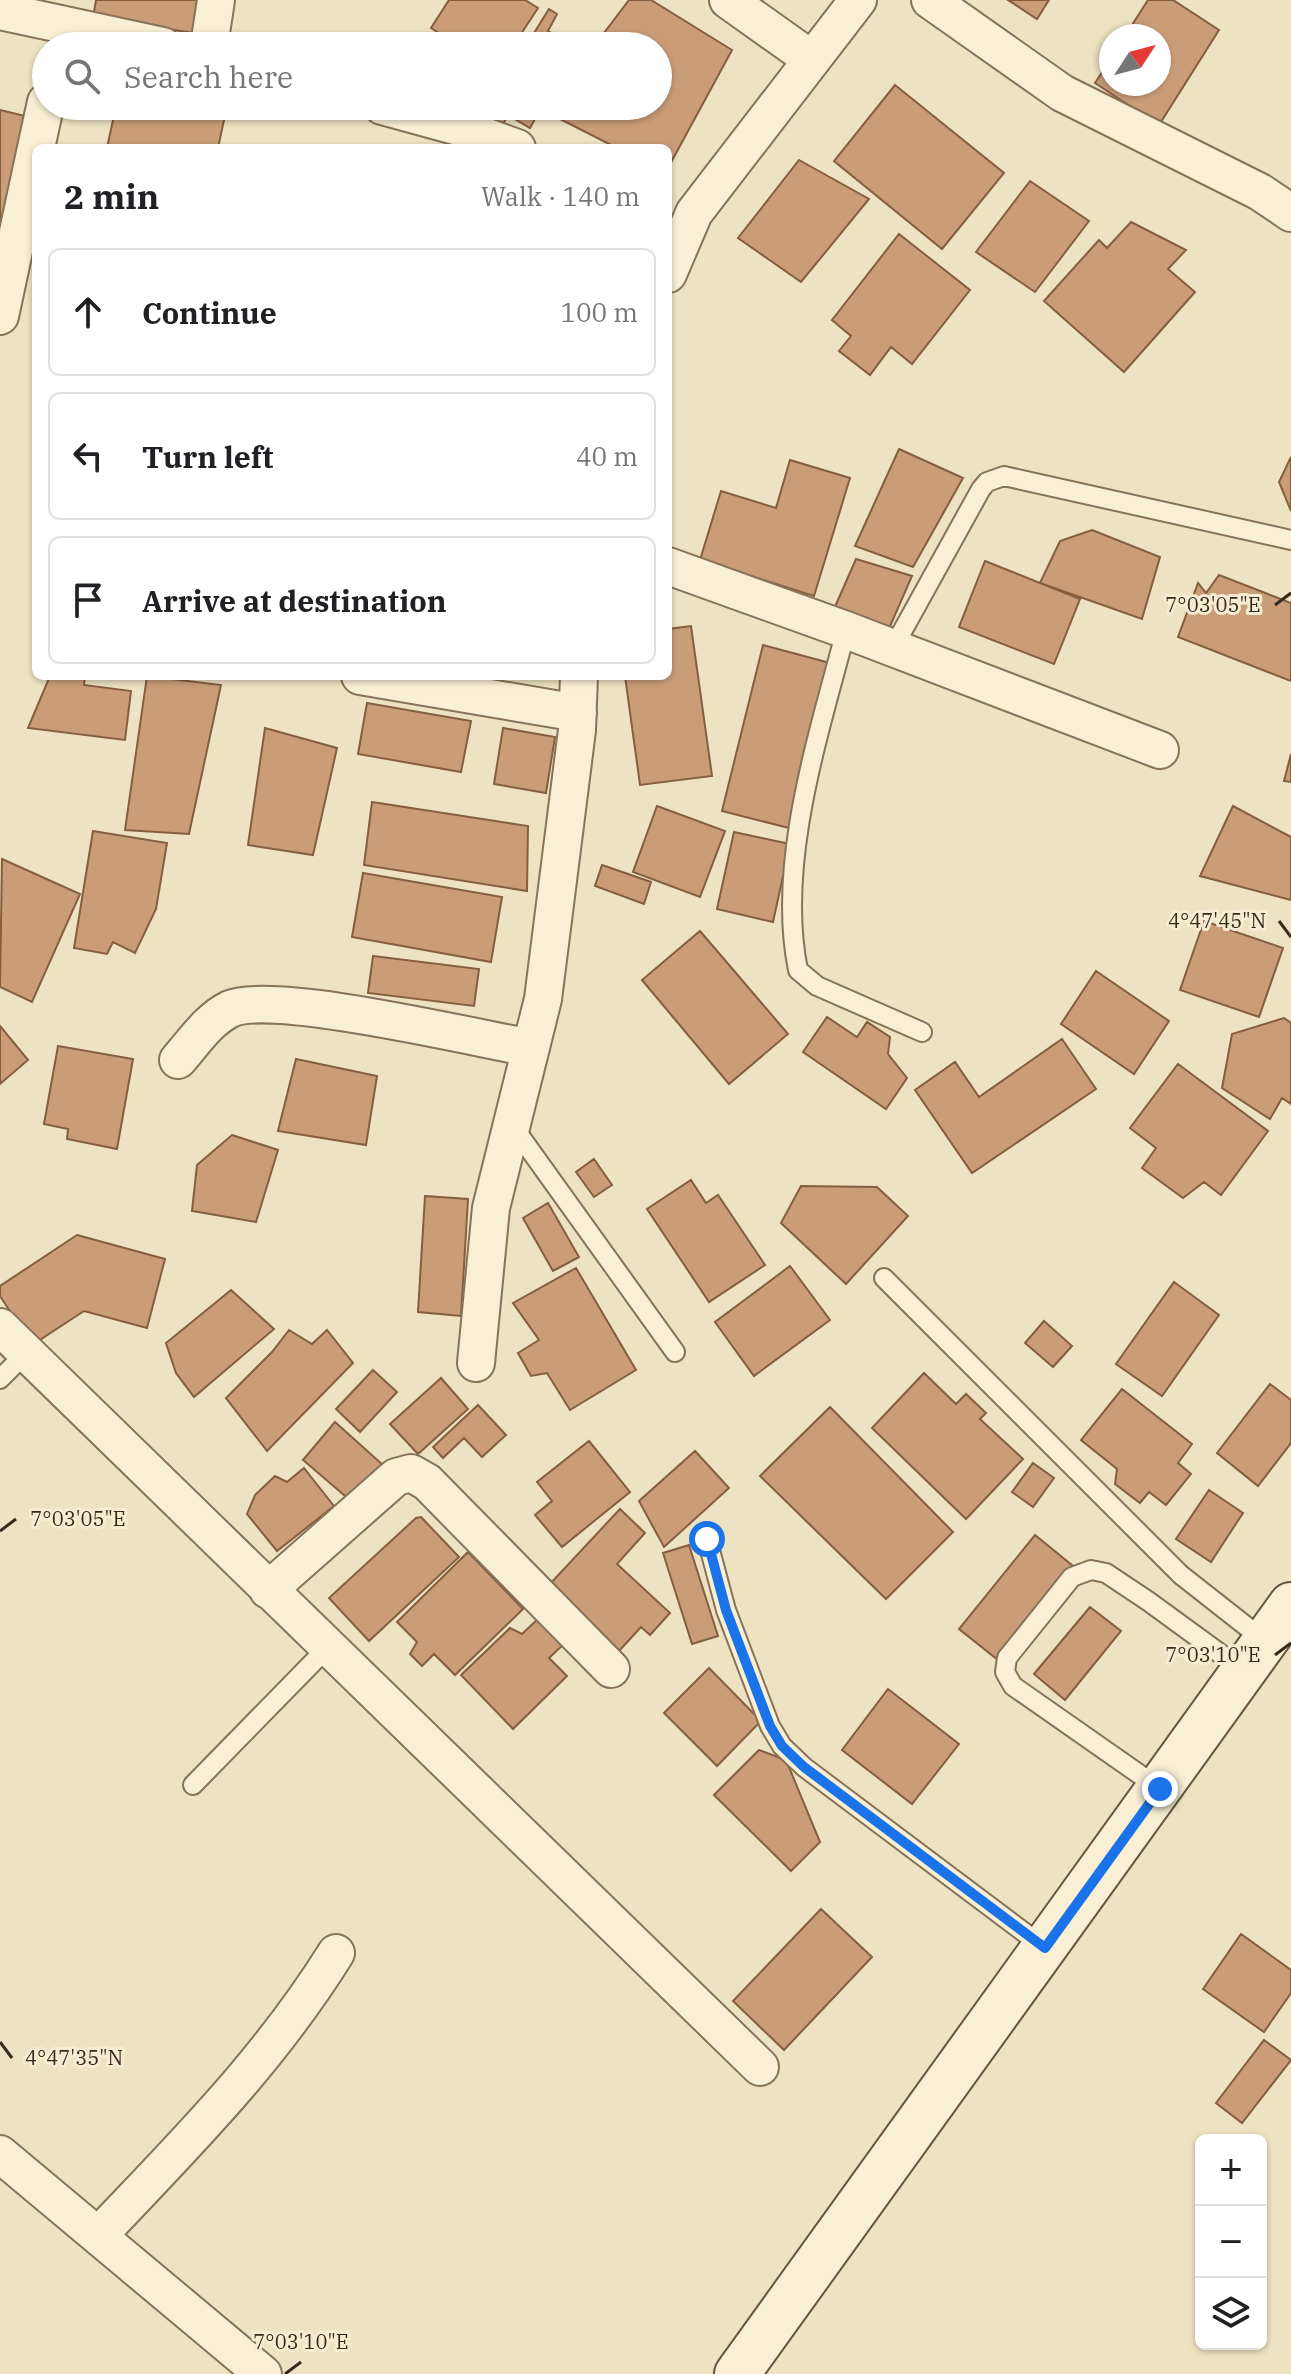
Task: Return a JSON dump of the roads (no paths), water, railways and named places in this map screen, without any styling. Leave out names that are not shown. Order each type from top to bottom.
[{"type":"street","points":[[211,32],[216,0]]},
{"type":"street","points":[[728,0],[811,59]]},
{"type":"street","points":[[672,254],[681,209],[858,0]]},
{"type":"street","points":[[930,0],[1062,93],[1260,192],[1291,213]]},
{"type":"street","points":[[0,11],[52,32]]},
{"type":"street","points":[[37,144],[42,120]]},
{"type":"street","points":[[433,120],[506,144]]},
{"type":"street","points":[[0,316],[32,167]]},
{"type":"street","points":[[672,567],[1160,750]]},
{"type":"street","points":[[384,680],[578,713]]},
{"type":"street","points":[[476,1363],[491,1208],[543,999],[578,713],[579,680]]},
{"type":"street","points":[[178,1060],[214,1019],[233,1008],[286,1004],[531,1048]]},
{"type":"street","points":[[0,1327],[760,2067]]},
{"type":"street","points":[[268,1590],[396,1477],[411,1473],[427,1482],[611,1669]]},
{"type":"street","points":[[737,2374],[1291,1605]]},
{"type":"street","points":[[98,2236],[240,2087],[303,2006],[336,1953]]},
{"type":"street","points":[[0,2154],[263,2374]]},
{"type":"lane","points":[[893,648],[981,489],[987,482],[1004,476],[1291,540]]},
{"type":"lane","points":[[846,630],[802,802],[791,936],[798,970],[817,986],[922,1032]]},
{"type":"lane","points":[[512,1125],[675,1352]]},
{"type":"lane","points":[[884,1278],[1171,1566],[1255,1656]]},
{"type":"lane","points":[[0,1379],[26,1353]]},
{"type":"lane","points":[[707,1539],[726,1610],[770,1726],[782,1746],[804,1767],[1045,1948]]},
{"type":"lane","points":[[1160,1789],[1013,1686],[1005,1672],[1007,1658],[1072,1577],[1091,1570],[1106,1573],[1148,1601],[1255,1656]]},
{"type":"lane","points":[[193,1785],[327,1648]]}]
